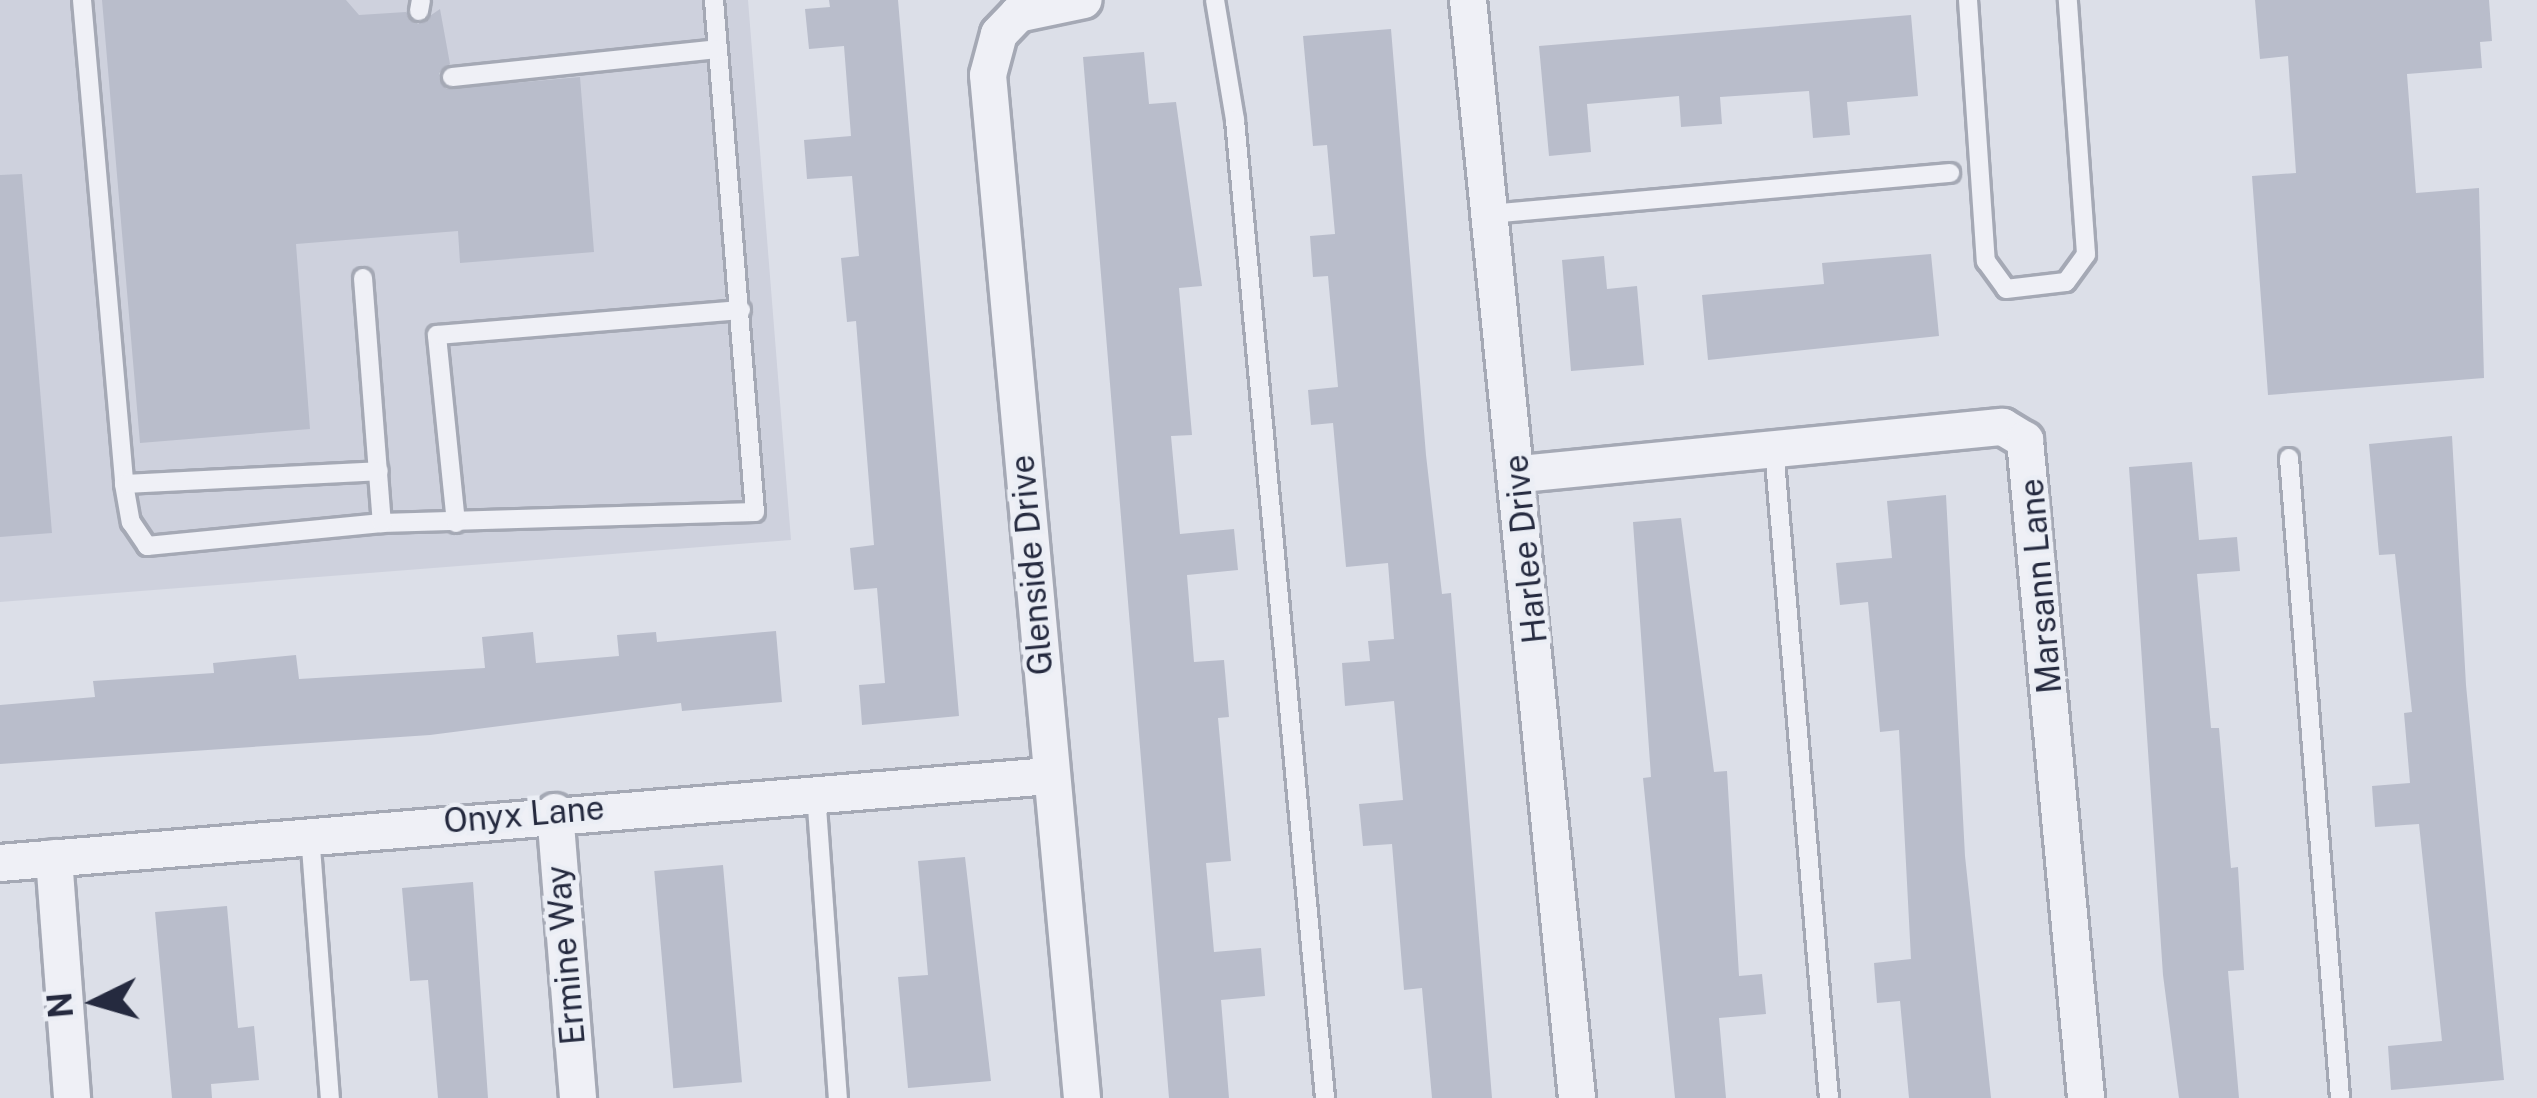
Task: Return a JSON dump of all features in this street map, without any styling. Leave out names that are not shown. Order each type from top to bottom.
[{"type":"street","name":"Glenside Drive","points":[[1082,1098],[988,75],[999,34],[1018,14],[1084,0]]},
{"type":"street","name":"Harlee Drive","points":[[1468,0],[1521,475],[1577,1098]]},
{"type":"street","name":"Marsann Lane","points":[[1521,475],[2003,427],[2025,440],[2086,1098]]},
{"type":"street","name":"Onyx Lane","points":[[0,863],[555,812],[1049,776]]},
{"type":"street","name":"Ermine Way","points":[[555,812],[578,1098]]},
{"type":"street","points":[[54,858],[72,1098]]},
{"type":"lane","points":[[82,0],[124,484],[131,522],[147,546],[382,523],[754,512],[714,0]]},
{"type":"lane","points":[[1215,0],[1235,120],[1325,1098]]},
{"type":"lane","points":[[1968,0],[1987,260],[2006,289],[2066,282],[2086,254],[2068,0]]},
{"type":"lane","points":[[452,77],[718,50]]},
{"type":"lane","points":[[1490,214],[1950,172]]},
{"type":"lane","points":[[362,278],[382,523]]},
{"type":"lane","points":[[456,523],[437,335],[740,310]]},
{"type":"lane","points":[[1774,449],[1829,1098]]},
{"type":"lane","points":[[2289,458],[2341,1098]]},
{"type":"lane","points":[[124,484],[379,471]]},
{"type":"lane","points":[[816,793],[838,1098]]},
{"type":"lane","points":[[310,834],[330,1098]]},
{"type":"shaded area","points":[[0,0],[748,0],[791,540],[0,602]]},
{"type":"building","points":[[102,0],[346,0],[359,15],[406,12],[418,24],[440,9],[450,64],[439,73],[446,89],[580,77],[594,252],[460,263],[458,231],[296,244],[310,429],[140,443]]},
{"type":"building","points":[[829,0],[898,0],[959,716],[862,725],[859,685],[885,683],[877,588],[854,590],[850,548],[874,545],[856,321],[847,322],[841,258],[859,256],[852,176],[807,179],[804,140],[851,136],[844,46],[809,49],[805,9],[830,7]]},
{"type":"building","points":[[2255,0],[2489,0],[2492,41],[2480,42],[2482,68],[2407,74],[2416,193],[2479,188],[2484,378],[2268,395],[2252,176],[2296,173],[2288,56],[2260,59]]},
{"type":"building","points":[[1911,15],[1918,96],[1847,102],[1850,135],[1813,138],[1809,91],[1720,97],[1722,124],[1681,127],[1679,96],[1587,104],[1591,152],[1549,156],[1539,46]]},
{"type":"building","points":[[1391,29],[1426,455],[1442,594],[1451,593],[1492,1098],[1432,1098],[1422,988],[1404,990],[1392,844],[1363,846],[1359,804],[1403,800],[1394,701],[1345,706],[1342,663],[1370,661],[1368,641],[1394,639],[1388,563],[1346,567],[1333,423],[1311,425],[1308,390],[1338,387],[1328,276],[1313,277],[1310,236],[1335,234],[1327,145],[1313,146],[1303,36]]},
{"type":"building","points":[[1144,52],[1149,104],[1176,102],[1202,286],[1179,288],[1192,435],[1171,436],[1180,534],[1234,529],[1238,570],[1187,575],[1194,662],[1224,660],[1229,717],[1218,718],[1231,861],[1206,863],[1214,952],[1261,948],[1265,996],[1221,1000],[1229,1098],[1169,1098],[1083,57]]},
{"type":"building","points":[[22,174],[52,533],[0,537],[0,175]]},
{"type":"building","points":[[1931,254],[1939,336],[1708,360],[1702,295],[1824,284],[1822,263]]},
{"type":"building","points":[[1604,256],[1607,289],[1637,286],[1644,365],[1571,371],[1562,260]]},
{"type":"building","points":[[2452,436],[2466,685],[2504,1080],[2391,1090],[2388,1046],[2442,1041],[2419,824],[2375,827],[2372,786],[2410,783],[2404,713],[2412,712],[2395,554],[2379,555],[2369,444]]},
{"type":"building","points":[[2192,462],[2199,540],[2237,537],[2240,571],[2197,574],[2211,728],[2219,728],[2231,868],[2238,867],[2244,970],[2228,971],[2239,1098],[2179,1098],[2163,975],[2129,467]]},
{"type":"building","points":[[1946,495],[1965,856],[1991,1098],[1909,1098],[1900,1001],[1877,1003],[1874,963],[1911,959],[1899,730],[1880,732],[1868,602],[1840,605],[1836,563],[1892,558],[1887,501]]},
{"type":"building","points":[[1681,518],[1714,772],[1727,771],[1739,976],[1762,974],[1766,1014],[1719,1018],[1726,1098],[1675,1098],[1643,778],[1651,777],[1633,522]]},
{"type":"building","points":[[776,631],[782,702],[682,711],[681,703],[430,735],[0,764],[0,705],[95,697],[93,681],[214,673],[213,663],[296,655],[299,679],[485,668],[482,637],[533,632],[536,663],[619,656],[617,635],[656,632],[657,642]]},
{"type":"building","points":[[965,857],[991,1081],[908,1088],[898,977],[928,975],[918,861]]},
{"type":"building","points":[[723,865],[742,1082],[673,1088],[654,871]]},
{"type":"building","points":[[473,882],[488,1098],[438,1098],[428,980],[410,981],[402,888]]},
{"type":"building","points":[[227,906],[238,1028],[254,1026],[259,1080],[211,1084],[212,1098],[172,1098],[155,912]]}]
